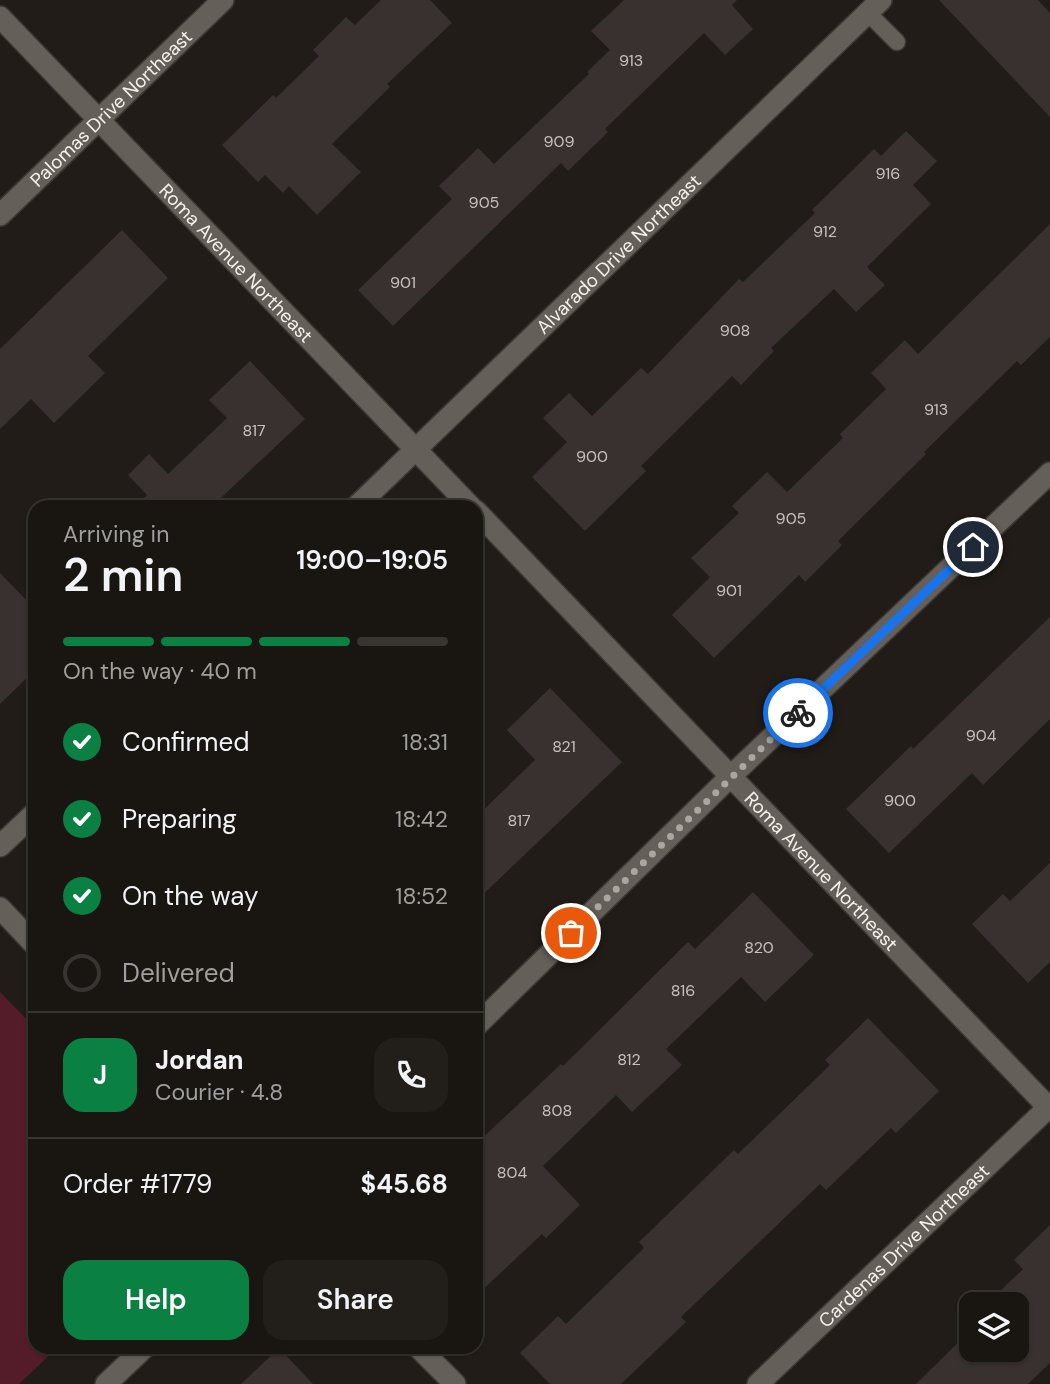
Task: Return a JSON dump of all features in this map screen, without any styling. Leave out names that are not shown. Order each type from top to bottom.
[{"type":"street","name":"Palomas Drive Northeast","points":[[0,215],[223,0]]},
{"type":"street","name":"Alvarado Drive Northeast","points":[[363,500],[875,6]]},
{"type":"street","name":"Roma Avenue Northeast","points":[[0,17],[464,500]]},
{"type":"street","points":[[483,1019],[732,775],[1050,473]]},
{"type":"street","name":"Roma Avenue Northeast","points":[[483,518],[1049,1108]]},
{"type":"street","points":[[0,846],[28,820]]},
{"type":"street","points":[[0,908],[28,938]]},
{"type":"street","name":"Cardenas Drive Northeast","points":[[758,1384],[1049,1108]]},
{"type":"street","points":[[106,1384],[138,1354]]},
{"type":"street","points":[[425,1354],[455,1384]]},
{"type":"lane","points":[[875,6],[897,42]]},
{"type":"shaded area","points":[[0,992],[28,1021],[28,1354],[51,1354],[19,1384],[0,1384]]},
{"type":"building","points":[[381,0],[430,0],[452,23],[387,84],[390,87],[332,144],[361,172],[317,215],[289,186],[283,193],[265,175],[258,182],[222,145],[273,95],[276,98],[319,56],[313,50],[346,17],[355,25]]},
{"type":"building","points":[[624,0],[737,0],[732,5],[753,29],[725,55],[704,33],[605,129],[608,132],[568,171],[561,163],[393,326],[358,290],[452,199],[439,186],[478,148],[494,164],[589,74],[587,72],[610,50],[591,31]]},
{"type":"building","points":[[939,0],[1038,0],[1050,13],[1050,117]]},
{"type":"building","points":[[906,131],[937,161],[913,185],[931,204],[867,267],[885,285],[856,312],[834,289],[771,348],[774,351],[741,385],[732,376],[641,466],[646,471],[585,531],[532,477],[567,442],[543,418],[569,393],[592,416],[641,368],[648,374],[739,279],[743,282],[815,213],[812,210],[874,149],[881,156]]},
{"type":"building","points":[[1050,224],[1050,337],[1021,365],[1017,361],[924,452],[926,454],[838,541],[842,545],[805,582],[799,575],[714,658],[672,615],[710,577],[691,558],[739,513],[732,506],[767,472],[787,492],[843,438],[840,434],[886,389],[871,373],[905,340],[918,354]]},
{"type":"building","points":[[122,230],[168,278],[88,356],[105,373],[54,423],[31,399],[0,429],[0,349]]},
{"type":"building","points":[[250,361],[305,419],[219,500],[142,500],[147,495],[128,475],[149,454],[168,474],[227,418],[209,400]]},
{"type":"building","points":[[0,573],[28,602],[28,677],[0,704]]},
{"type":"building","points":[[1050,617],[1050,719],[983,785],[972,773],[889,853],[846,809],[911,746],[913,749]]},
{"type":"building","points":[[550,688],[622,762],[483,894],[483,810],[535,760],[507,730]]},
{"type":"building","points":[[1050,863],[1050,962],[1028,983],[972,924],[1003,894],[1010,901]]},
{"type":"building","points":[[753,892],[814,955],[765,1002],[741,977],[666,1049],[682,1065],[632,1112],[616,1095],[543,1166],[580,1205],[546,1238],[542,1234],[483,1289],[483,1137],[561,1064],[563,1066],[688,942],[695,949]]},
{"type":"building","points":[[868,1018],[939,1091],[896,1133],[891,1128],[826,1190],[820,1184],[681,1317],[686,1322],[621,1384],[550,1384],[520,1353],[558,1316],[566,1324],[644,1248],[639,1242],[734,1150],[738,1154],[830,1065],[825,1060]]},
{"type":"building","points":[[1050,1225],[1050,1363],[1028,1384],[916,1384],[959,1342],[959,1362],[1029,1362],[1029,1292],[999,1292],[1023,1269],[1014,1260]]},
{"type":"building","points":[[273,1354],[285,1354],[313,1384],[241,1384]]},
{"type":"way so far","points":[[571,933],[798,713]]},
{"type":"route","points":[[798,713],[973,547]]}]
